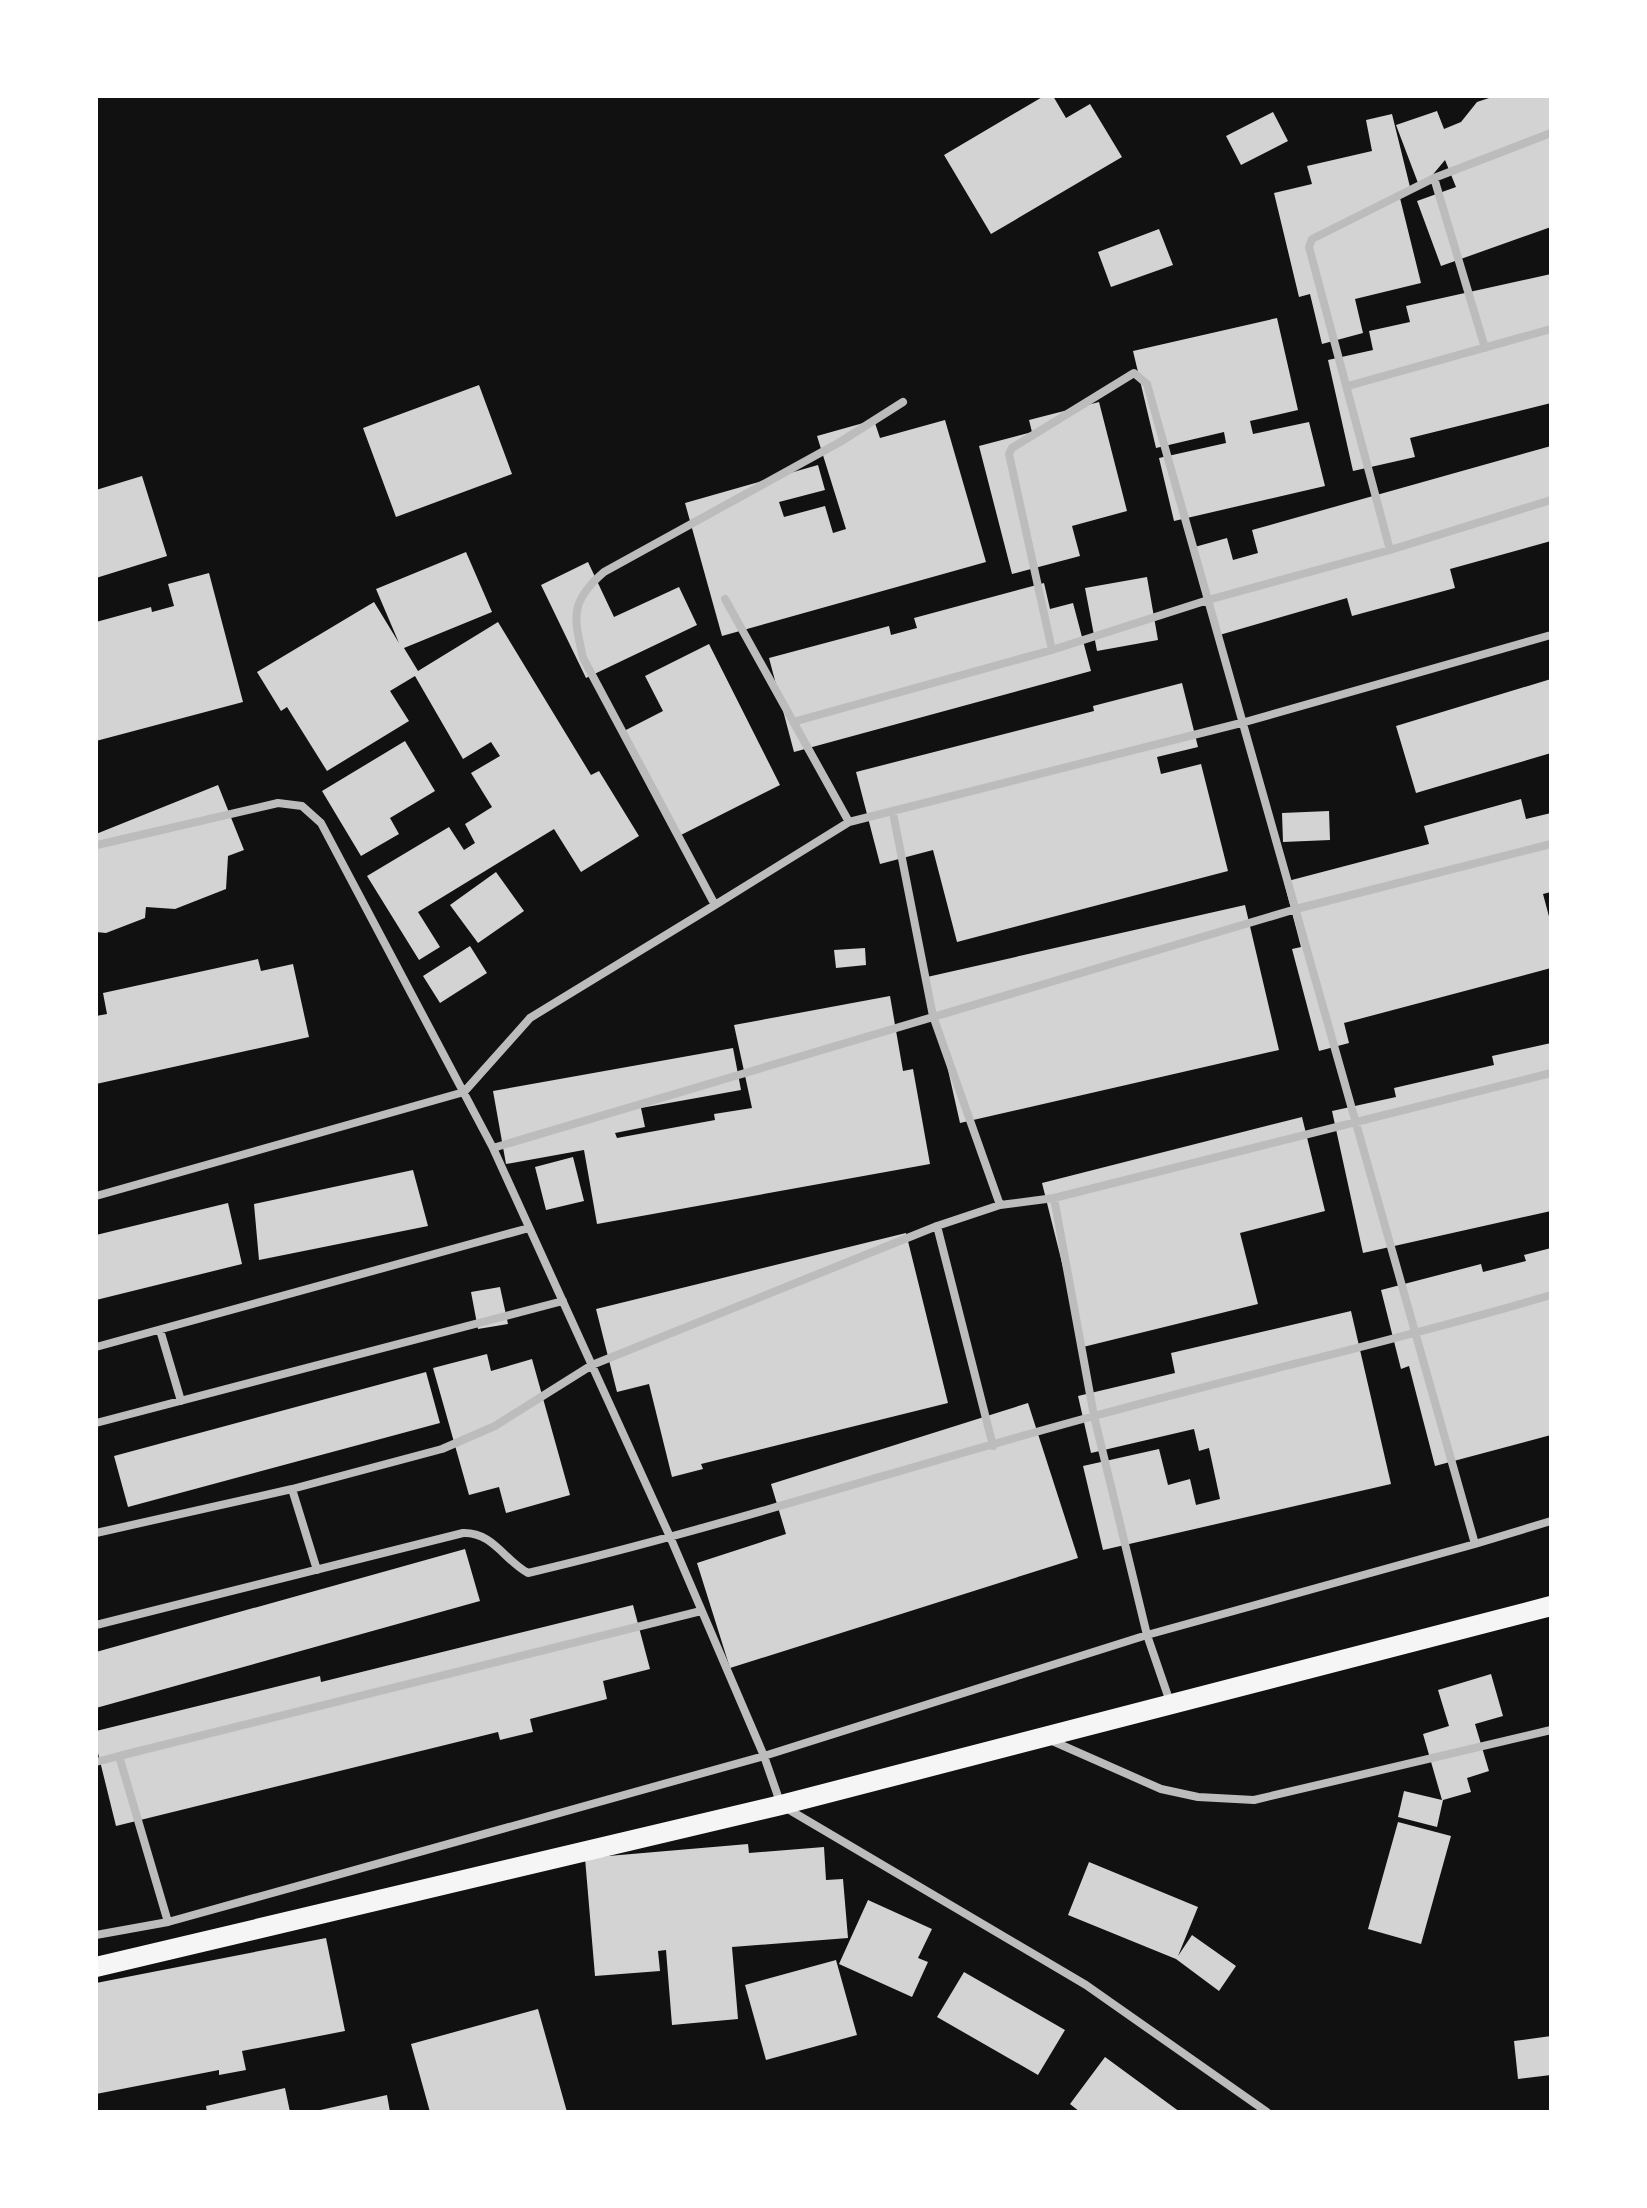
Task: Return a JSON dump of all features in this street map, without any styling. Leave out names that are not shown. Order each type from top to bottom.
[{"type":"main road","points":[[96,1967],[781,1805],[1171,1707],[1551,1606]]},
{"type":"street","points":[[1390,550],[1309,247],[1312,239],[1434,178],[1551,133]]},
{"type":"street","points":[[1434,178],[1485,348]]},
{"type":"street","points":[[1348,386],[1551,329]]},
{"type":"street","points":[[1052,650],[1009,454],[1127,375],[1141,375],[1147,384],[1245,722],[1475,1544]]},
{"type":"street","points":[[715,905],[583,658],[574,615],[585,588],[604,572],[840,442],[903,402]]},
{"type":"street","points":[[793,722],[1052,650],[1208,600],[1390,550],[1551,500]]},
{"type":"street","points":[[725,599],[849,822]]},
{"type":"street","points":[[96,1196],[464,1092],[530,1018],[849,822],[1245,722],[1551,635]]},
{"type":"street","points":[[97,845],[278,803],[302,806],[321,823],[493,1148],[671,1539],[764,1756],[781,1805],[1086,1985],[1267,2112]]},
{"type":"street","points":[[893,813],[933,1016],[1000,1205]]},
{"type":"street","points":[[493,1148],[1296,909],[1551,844]]},
{"type":"street","points":[[96,1533],[292,1489],[442,1449],[495,1426],[592,1365],[937,1226],[1000,1205],[1054,1198],[1551,1073]]},
{"type":"street","points":[[1054,1198],[1094,1416],[1147,1635],[1171,1707]]},
{"type":"street","points":[[937,1226],[993,1446]]},
{"type":"street","points":[[96,1347],[529,1228]]},
{"type":"street","points":[[96,1625],[463,1533],[487,1537],[515,1566],[528,1573],[671,1539],[1094,1416],[1415,1335],[1551,1295]]},
{"type":"street","points":[[96,1423],[563,1301]]},
{"type":"street","points":[[160,1330],[181,1401]]},
{"type":"street","points":[[292,1489],[317,1570]]},
{"type":"street","points":[[96,1935],[168,1922],[764,1756],[1147,1635],[1551,1521]]},
{"type":"street","points":[[96,1762],[701,1611]]},
{"type":"street","points":[[1045,1738],[1161,1789],[1198,1797],[1254,1800],[1551,1730]]},
{"type":"street","points":[[119,1756],[168,1922]]},
{"type":"building","points":[[1044,96],[1053,96],[1066,118],[1090,104],[1122,157],[991,234],[944,155]]},
{"type":"building","points":[[1495,96],[1551,96],[1551,227],[1441,266],[1417,201],[1456,187],[1445,160],[1430,178],[1418,183],[1396,125],[1437,111],[1444,129],[1461,122],[1477,102]]},
{"type":"building","points":[[1273,112],[1288,141],[1241,165],[1226,136]]},
{"type":"building","points":[[1392,114],[1411,191],[1399,194],[1421,283],[1355,299],[1363,333],[1322,344],[1310,294],[1299,297],[1274,193],[1312,184],[1307,166],[1372,151],[1366,120]]},
{"type":"building","points":[[1159,229],[1173,265],[1111,287],[1098,252]]},
{"type":"building","points":[[1551,274],[1551,403],[1410,438],[1415,457],[1353,471],[1328,360],[1373,350],[1369,331],[1410,322],[1406,306]]},
{"type":"building","points":[[1277,318],[1298,410],[1250,421],[1253,434],[1309,422],[1325,486],[1174,521],[1159,458],[1226,443],[1224,432],[1156,448],[1133,351]]},
{"type":"building","points":[[479,385],[512,474],[396,517],[363,428]]},
{"type":"building","points":[[1099,402],[1127,511],[1072,526],[1080,556],[1012,574],[979,446],[1032,432],[1029,420]]},
{"type":"building","points":[[874,420],[880,438],[945,420],[986,562],[722,636],[685,503],[818,465],[825,490],[779,502],[784,517],[825,506],[833,533],[846,529],[817,436]]},
{"type":"building","points":[[1551,446],[1551,541],[1450,569],[1455,588],[1352,616],[1347,598],[1216,636],[1191,548],[1227,538],[1233,560],[1258,553],[1252,530]]},
{"type":"building","points":[[142,476],[167,556],[96,578],[96,490]]},
{"type":"building","points":[[466,552],[492,612],[404,648],[418,671],[498,622],[591,775],[599,771],[639,836],[581,872],[554,829],[418,912],[440,947],[419,960],[367,876],[449,827],[464,850],[475,843],[465,824],[492,807],[471,773],[500,756],[491,742],[463,759],[415,676],[390,691],[409,721],[327,771],[287,707],[281,711],[257,672],[374,602],[399,643],[376,589]]},
{"type":"building","points":[[588,562],[614,617],[679,587],[697,625],[586,678],[541,585]]},
{"type":"building","points":[[209,573],[243,702],[96,741],[96,622],[151,607],[152,612],[174,606],[168,584]]},
{"type":"building","points":[[1147,577],[1158,640],[1097,651],[1085,588]]},
{"type":"building","points":[[1044,583],[1050,609],[1073,603],[1091,671],[794,752],[769,658],[889,626],[891,635],[917,628],[914,618]]},
{"type":"building","points":[[709,644],[780,785],[677,837],[624,731],[663,711],[645,676]]},
{"type":"building","points":[[1551,679],[1551,753],[1416,793],[1396,726]]},
{"type":"building","points":[[1182,683],[1198,747],[1157,757],[1161,774],[1201,764],[1228,871],[957,942],[933,850],[880,864],[856,772],[1094,711],[1093,706]]},
{"type":"building","points":[[405,741],[435,791],[390,818],[399,834],[361,856],[322,791]]},
{"type":"building","points":[[218,785],[244,850],[228,856],[226,889],[175,909],[146,907],[145,918],[106,933],[96,932],[96,834]]},
{"type":"building","points":[[1521,799],[1526,819],[1551,813],[1551,892],[1543,894],[1551,924],[1551,968],[1344,1023],[1349,1043],[1319,1051],[1292,949],[1301,947],[1284,882],[1429,844],[1424,826]]},
{"type":"building","points":[[1329,811],[1330,840],[1283,842],[1282,813]]},
{"type":"building","points":[[496,872],[524,911],[478,943],[450,905]]},
{"type":"building","points":[[1245,905],[1279,1050],[960,1123],[927,977]]},
{"type":"building","points":[[470,946],[487,973],[440,1003],[423,976]]},
{"type":"building","points":[[865,948],[866,965],[836,968],[834,950]]},
{"type":"building","points":[[258,959],[261,971],[293,964],[309,1037],[96,1084],[96,1016],[107,1014],[103,993]]},
{"type":"building","points":[[890,996],[903,1071],[913,1069],[930,1164],[597,1224],[584,1150],[506,1164],[493,1091],[733,1048],[741,1090],[641,1108],[645,1127],[615,1133],[617,1138],[715,1120],[714,1114],[752,1108],[734,1025]]},
{"type":"building","points":[[1551,1043],[1551,1211],[1363,1253],[1332,1111],[1396,1097],[1394,1088],[1494,1065],[1492,1056]]},
{"type":"building","points":[[1302,1117],[1325,1211],[1240,1233],[1258,1304],[1083,1347],[1042,1183]]},
{"type":"building","points":[[573,1157],[584,1201],[546,1210],[535,1167]]},
{"type":"building","points":[[413,1170],[428,1226],[259,1260],[254,1204]]},
{"type":"building","points":[[228,1203],[242,1264],[96,1300],[96,1235]]},
{"type":"building","points":[[906,1233],[948,1403],[701,1464],[703,1469],[672,1477],[649,1384],[617,1392],[596,1309]]},
{"type":"building","points":[[1551,1248],[1551,1435],[1435,1466],[1409,1366],[1401,1369],[1381,1290],[1481,1264],[1483,1272],[1526,1261],[1524,1255]]},
{"type":"building","points":[[500,1287],[508,1324],[478,1329],[471,1292]]},
{"type":"building","points":[[1351,1311],[1391,1484],[1103,1550],[1083,1466],[1159,1449],[1168,1485],[1190,1479],[1196,1505],[1220,1499],[1209,1448],[1199,1451],[1194,1429],[1091,1453],[1078,1396],[1175,1373],[1171,1353]]},
{"type":"building","points":[[487,1354],[491,1371],[532,1359],[570,1495],[506,1513],[499,1487],[469,1495],[433,1368]]},
{"type":"building","points":[[426,1372],[440,1423],[128,1507],[114,1456]]},
{"type":"building","points":[[1028,1403],[1078,1558],[730,1668],[697,1563],[786,1534],[771,1484]]},
{"type":"building","points":[[465,1549],[480,1601],[96,1708],[96,1652]]},
{"type":"building","points":[[633,1605],[650,1669],[603,1681],[607,1699],[530,1719],[533,1732],[500,1740],[498,1732],[116,1826],[96,1745],[96,1731],[320,1676],[321,1682]]},
{"type":"building","points":[[1491,1674],[1503,1716],[1475,1724],[1489,1771],[1467,1778],[1471,1792],[1443,1800],[1437,1827],[1398,1817],[1404,1791],[1442,1800],[1423,1734],[1449,1726],[1438,1690]]},
{"type":"building","points":[[1398,1822],[1451,1836],[1421,1944],[1368,1929]]},
{"type":"building","points":[[748,1844],[749,1853],[824,1847],[826,1880],[843,1879],[848,1938],[732,1947],[738,2019],[672,2025],[666,1950],[658,1951],[660,1971],[595,1976],[585,1858]]},
{"type":"building","points":[[1089,1862],[1198,1907],[1178,1956],[1192,1935],[1236,1966],[1219,1991],[1176,1959],[1068,1915]]},
{"type":"building","points":[[868,1900],[932,1929],[918,1958],[928,1962],[912,1997],[839,1964]]},
{"type":"building","points":[[326,1938],[345,2031],[242,2051],[246,2070],[219,2075],[219,2070],[96,2094],[96,1983]]},
{"type":"building","points":[[836,1960],[857,2035],[766,2060],[745,1985]]},
{"type":"building","points":[[964,1972],[1065,2030],[1038,2075],[937,2017]]},
{"type":"building","points":[[538,2009],[567,2112],[430,2112],[411,2044]]},
{"type":"building","points":[[1551,2036],[1551,2075],[1518,2079],[1514,2041]]},
{"type":"building","points":[[1105,2057],[1180,2112],[1080,2112],[1070,2104]]},
{"type":"building","points":[[285,2088],[290,2112],[207,2112],[206,2106]]},
{"type":"building","points":[[387,2095],[390,2112],[316,2112],[316,2111]]}]
